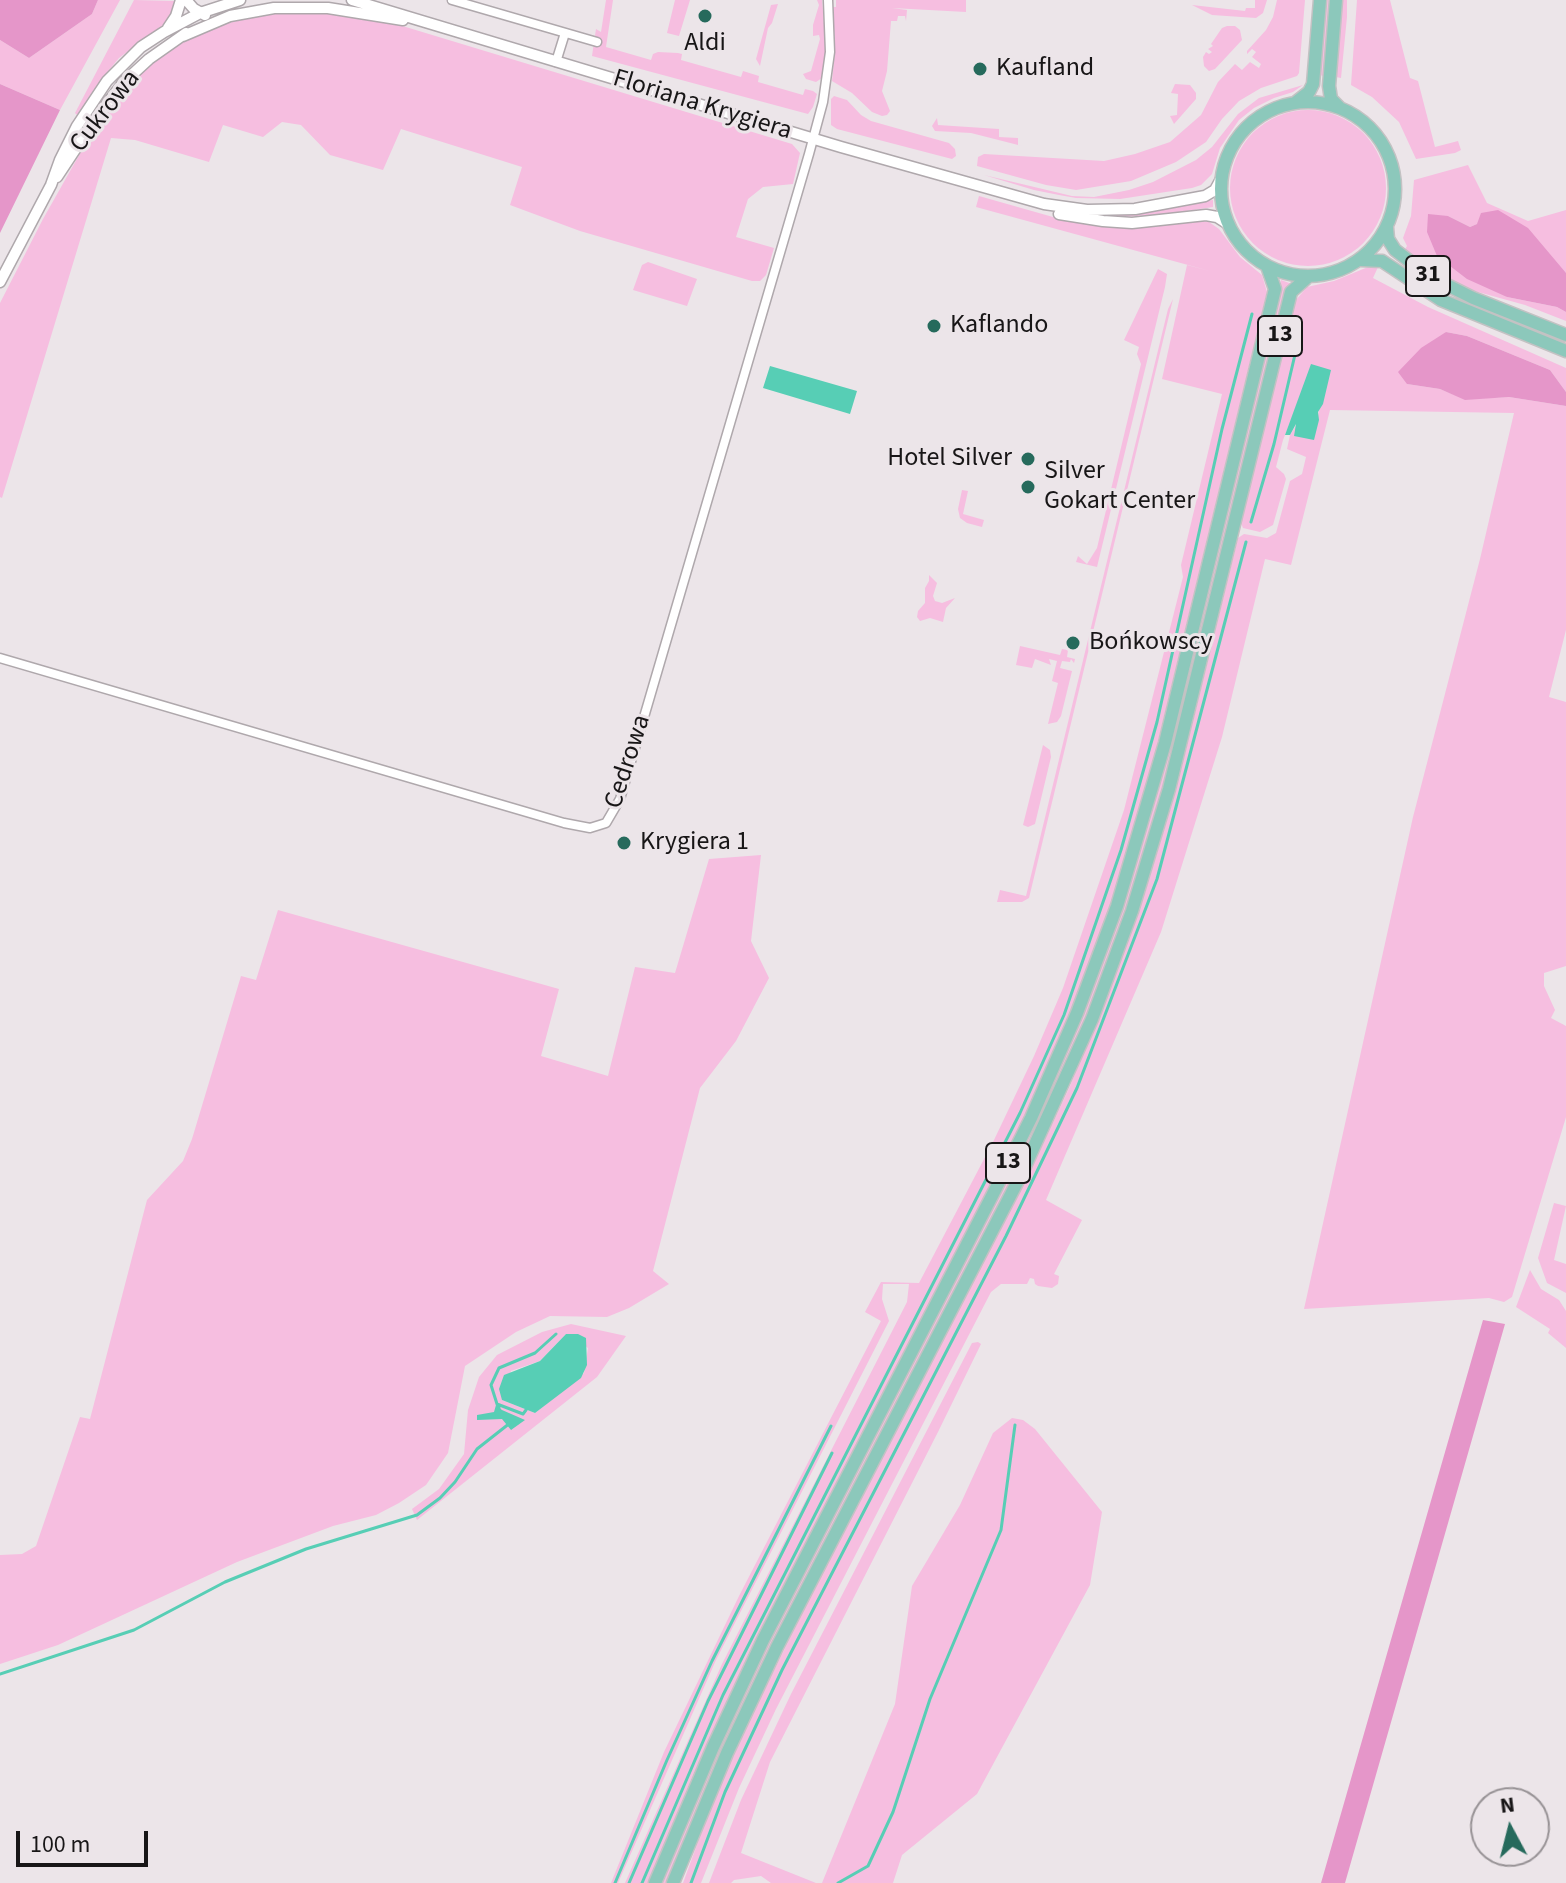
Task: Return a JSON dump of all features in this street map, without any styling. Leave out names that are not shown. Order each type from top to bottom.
[{"type":"main road","points":[[1295,103],[1309,92],[1313,84],[1320,0]]},
{"type":"main road","points":[[1336,0],[1329,86],[1331,99],[1369,127],[1389,157],[1395,186],[1393,207],[1379,241],[1358,261],[1331,273],[1309,276],[1288,274],[1267,266],[1244,249],[1228,224],[1222,203],[1221,179],[1228,153],[1244,129],[1268,112],[1295,103],[1317,102],[1339,107]]},
{"type":"main road","name":"31","points":[[1388,225],[1390,244],[1417,269],[1473,298],[1566,335]]},
{"type":"main road","name":"31","points":[[1358,261],[1373,258],[1382,261],[1441,300],[1566,351]]},
{"type":"main road","name":"13","points":[[655,1883],[763,1640],[995,1190],[1077,1013],[1117,906],[1165,743],[1275,289],[1267,266]]},
{"type":"main road","name":"13","points":[[673,1883],[727,1753],[777,1647],[1022,1173],[1092,1019],[1132,911],[1166,801],[1291,292],[1309,276]]},
{"type":"street","name":"Cukrowa","points":[[164,32],[183,0],[200,13]]},
{"type":"street","points":[[200,0],[200,13],[240,0]]},
{"type":"street","name":"Floriana Krygiera","points":[[352,0],[813,139],[981,188],[1068,209],[1118,210],[1205,196],[1215,190],[1221,179]]},
{"type":"street","points":[[452,0],[597,42]]},
{"type":"street","points":[[813,139],[823,102],[830,52],[828,0]]},
{"type":"street","name":"Floriana Krygiera","points":[[200,13],[215,17],[274,8],[315,7],[424,23]]},
{"type":"street","name":"Cukrowa","points":[[51,185],[60,160],[99,91],[133,55],[164,32],[200,13]]},
{"type":"street","name":"Cukrowa","points":[[0,282],[51,185],[94,121],[123,83],[149,59],[183,36],[200,13]]},
{"type":"street","name":"Floriana Krygiera","points":[[183,36],[230,16]]},
{"type":"street","points":[[556,62],[565,33]]},
{"type":"street","name":"Cedrowa","points":[[0,658],[576,826],[596,828],[604,824],[613,816],[620,799],[813,139]]},
{"type":"street","name":"Floriana Krygiera","points":[[981,188],[1011,202],[1103,221],[1143,222],[1206,215],[1228,224]]},
{"type":"shaded area","points":[[0,0],[98,0],[92,14],[29,58],[0,40]]},
{"type":"shaded area","points":[[98,0],[120,0],[60,110],[0,84],[0,40],[29,58],[92,14]]},
{"type":"shaded area","points":[[134,0],[175,1],[171,15],[162,26],[119,58],[77,115],[75,113]]},
{"type":"shaded area","points":[[606,0],[613,0],[606,47],[651,60],[653,54],[658,52],[678,53],[682,54],[681,60],[741,77],[743,71],[759,76],[758,82],[803,95],[805,89],[813,91],[817,94],[813,107],[808,114],[592,56],[596,29],[601,32]]},
{"type":"shaded area","points":[[675,0],[690,0],[679,36],[667,33]]},
{"type":"shaded area","points":[[817,0],[822,0],[826,47],[822,78],[816,82],[806,79],[803,74],[811,71],[820,39],[819,35],[813,36],[819,5]]},
{"type":"shaded area","points":[[836,0],[966,0],[966,12],[892,8],[907,10],[906,21],[905,16],[898,16],[897,21],[891,21],[887,71],[882,91],[890,111],[882,116],[872,112],[852,93],[832,81],[835,52],[833,7],[836,7]]},
{"type":"shaded area","points":[[1255,0],[1267,0],[1263,13],[1256,18],[1212,15],[1192,5],[1245,11],[1246,8],[1255,8]]},
{"type":"shaded area","points":[[1277,0],[1305,0],[1299,73],[1261,88],[1239,101],[1206,142],[1176,162],[1131,181],[1076,190],[977,166],[978,157],[984,154],[1104,161],[1170,142],[1201,115],[1218,82],[1235,64],[1242,70],[1250,62],[1259,68],[1261,64],[1252,57],[1256,52],[1252,49],[1247,54],[1247,51],[1266,30]]},
{"type":"shaded area","points":[[1326,0],[1330,0],[1324,76],[1319,75]]},
{"type":"shaded area","points":[[1342,0],[1347,0],[1347,17],[1341,78],[1336,77]]},
{"type":"shaded area","points":[[1357,0],[1390,0],[1410,78],[1418,81],[1435,147],[1458,141],[1461,150],[1416,159],[1399,122],[1372,97],[1351,85]]},
{"type":"shaded area","points":[[778,4],[768,28],[760,66],[756,59],[771,5]]},
{"type":"shaded area","points":[[273,12],[327,13],[386,21],[792,144],[800,153],[793,184],[763,187],[748,199],[736,237],[774,248],[766,275],[760,281],[752,281],[580,231],[510,205],[522,167],[401,129],[383,170],[330,155],[301,125],[282,122],[263,137],[223,125],[209,162],[135,140],[111,138],[0,497],[0,303],[43,219],[91,134],[126,89],[149,66],[175,46],[216,26]]},
{"type":"shaded area","points":[[1227,26],[1240,30],[1242,40],[1215,69],[1209,71],[1204,66],[1203,57],[1206,52],[1212,52],[1208,49],[1213,46],[1211,44],[1222,28]]},
{"type":"shaded area","points":[[0,84],[60,110],[0,233]]},
{"type":"shaded area","points":[[1175,84],[1190,85],[1196,99],[1174,124],[1170,116],[1177,115],[1178,94],[1171,93]]},
{"type":"shaded area","points":[[1303,85],[1254,108],[1239,120],[1220,148],[1212,174],[1201,185],[1192,188],[1120,199],[1076,198],[1034,190],[984,175],[1072,196],[1094,197],[1129,190],[1153,182],[1196,160],[1212,147],[1238,114],[1259,98]]},
{"type":"shaded area","points":[[834,96],[847,100],[871,121],[949,143],[955,149],[956,156],[952,159],[837,129],[831,125],[831,99]]},
{"type":"shaded area","points":[[1308,110],[1338,116],[1363,133],[1380,158],[1386,188],[1380,218],[1363,243],[1338,260],[1308,266],[1278,260],[1253,243],[1236,218],[1230,188],[1236,158],[1253,133],[1278,116]]},
{"type":"shaded area","points":[[937,118],[938,125],[999,129],[999,137],[1018,138],[1018,145],[971,133],[935,131],[932,126]]},
{"type":"shaded area","points":[[1468,165],[1487,203],[1528,221],[1566,210],[1566,273],[1477,224],[1470,227],[1448,216],[1507,297],[1557,307],[1566,312],[1566,321],[1525,305],[1460,287],[1404,251],[1407,246],[1403,238],[1411,216],[1414,180]]},
{"type":"shaded area","points":[[979,196],[1067,221],[1107,227],[1153,227],[1198,220],[1209,222],[1219,229],[1240,257],[1262,275],[1267,292],[1147,787],[1103,929],[1058,1043],[1009,1150],[753,1644],[648,1883],[625,1883],[722,1664],[907,1302],[909,1284],[883,1284],[882,1299],[889,1321],[716,1660],[618,1883],[611,1883],[664,1752],[739,1596],[881,1321],[865,1312],[881,1282],[919,1283],[1034,1056],[1063,988],[1124,810],[1183,577],[1181,565],[1222,394],[1162,379],[1187,265],[1210,271],[976,207]]},
{"type":"shaded area","points":[[1213,200],[1213,207],[1166,214],[1105,215]]},
{"type":"shaded area","points":[[1498,210],[1528,228],[1566,273],[1566,312],[1557,307],[1507,297],[1467,279],[1437,256],[1427,232],[1428,214],[1448,216],[1470,227],[1477,224],[1481,213]]},
{"type":"shaded area","points":[[648,262],[697,279],[687,306],[633,290],[642,265]]},
{"type":"shaded area","points":[[1368,267],[1378,267],[1373,278],[1428,307],[1566,368],[1566,392],[1550,370],[1467,336],[1446,332],[1407,384],[1440,389],[1465,399],[1509,397],[1566,406],[1566,630],[1549,697],[1566,702],[1566,966],[1544,973],[1544,986],[1555,1010],[1551,1018],[1566,1026],[1566,1117],[1512,1297],[1504,1302],[1489,1298],[1304,1309],[1413,817],[1480,559],[1514,413],[1330,410],[1291,565],[1265,559],[1222,737],[1161,932],[1046,1200],[1082,1220],[1054,1274],[1059,1276],[1058,1284],[1052,1288],[1038,1286],[1030,1278],[1027,1284],[1001,1284],[991,1292],[776,1709],[739,1788],[701,1883],[683,1883],[710,1809],[746,1727],[1034,1163],[1116,974],[1175,794],[1238,538],[1244,534],[1267,538],[1276,533],[1290,481],[1302,474],[1306,457],[1287,449],[1290,435],[1298,422],[1318,417],[1319,407],[1300,397],[1276,467],[1286,479],[1273,525],[1260,532],[1243,528],[1241,523],[1295,301],[1307,287],[1334,281]]},
{"type":"shaded area","points":[[1158,269],[1167,274],[1165,287],[1097,567],[1076,562],[1078,556],[1087,564],[1097,548],[1141,364],[1137,354],[1139,347],[1124,340]]},
{"type":"shaded area","points":[[1281,280],[1292,284],[1163,791],[1134,888],[1087,1015],[1023,1157],[751,1688],[667,1883],[661,1883],[746,1686],[1068,1047],[1099,970],[1129,887],[1158,790]]},
{"type":"shaded area","points":[[1173,299],[1029,898],[1022,902],[997,902],[1000,890],[1026,896],[1168,309]]},
{"type":"shaded area","points":[[1446,332],[1467,336],[1550,370],[1566,392],[1566,406],[1509,397],[1465,400],[1440,389],[1407,384],[1398,372],[1421,348]]},
{"type":"shaded area","points":[[1311,364],[1331,370],[1323,404],[1318,412],[1314,440],[1294,436],[1296,424],[1290,435],[1285,435]]},
{"type":"shaded area","points":[[770,366],[857,391],[850,414],[763,388]]},
{"type":"shaded area","points":[[962,490],[968,491],[963,514],[984,520],[982,527],[960,518],[958,509]]},
{"type":"shaded area","points":[[929,575],[937,583],[933,596],[935,601],[942,603],[955,598],[946,608],[943,622],[930,618],[920,621],[917,617],[925,603]]},
{"type":"shaded area","points":[[1020,646],[1060,655],[1062,649],[1068,650],[1067,657],[1075,659],[1074,663],[1071,659],[1070,662],[1062,661],[1060,668],[1072,671],[1057,722],[1048,724],[1058,683],[1052,681],[1057,661],[1049,659],[1051,665],[1035,659],[1032,668],[1016,665]]},
{"type":"shaded area","points":[[1043,745],[1050,750],[1051,757],[1035,824],[1028,827],[1023,825]]},
{"type":"shaded area","points":[[761,855],[751,941],[769,978],[736,1041],[700,1088],[653,1271],[669,1284],[607,1317],[550,1316],[516,1332],[465,1366],[448,1453],[426,1485],[399,1503],[376,1515],[333,1526],[237,1562],[58,1645],[0,1664],[0,1555],[22,1554],[36,1546],[80,1417],[90,1419],[147,1200],[183,1161],[241,976],[256,980],[278,910],[559,989],[541,1056],[608,1076],[635,967],[675,973],[709,859]]},
{"type":"shaded area","points":[[1554,1203],[1566,1206],[1554,1260],[1566,1264],[1566,1293],[1547,1283],[1538,1258]]},
{"type":"shaded area","points":[[1530,1270],[1541,1289],[1559,1300],[1566,1311],[1566,1348],[1548,1333],[1550,1329],[1516,1307]]},
{"type":"shaded area","points":[[1483,1320],[1505,1324],[1345,1883],[1321,1883]]},
{"type":"shaded area","points":[[571,1324],[626,1336],[597,1377],[417,1520],[412,1509],[439,1489],[464,1454],[468,1410],[479,1377],[497,1355],[542,1332]],"holes":[[[566,1334],[588,1348],[584,1373],[535,1413],[502,1400],[511,1371],[540,1361]]]},
{"type":"shaded area","points":[[566,1334],[586,1338],[587,1365],[581,1378],[535,1413],[502,1400],[499,1389],[504,1375],[540,1361]]},
{"type":"shaded area","points":[[972,1343],[981,1344],[938,1432],[770,1762],[741,1853],[816,1883],[771,1883],[761,1876],[731,1883],[709,1883],[741,1800],[791,1694]]},
{"type":"shaded area","points":[[496,1405],[525,1420],[511,1430],[502,1419],[477,1420],[477,1415],[494,1412]]},
{"type":"shaded area","points":[[1012,1418],[1023,1420],[1035,1429],[1102,1512],[1090,1585],[977,1794],[902,1855],[893,1883],[822,1883],[895,1704],[912,1586],[960,1505],[993,1433]]},
{"type":"waterway","points":[[642,1883],[723,1695],[1020,1113],[1064,1015],[1121,850],[1157,722],[1222,429],[1252,314]]},
{"type":"waterway","points":[[1251,522],[1274,444],[1301,329]]},
{"type":"waterway","points":[[691,1883],[725,1792],[782,1670],[1006,1236],[1077,1088],[1157,879],[1246,542]]},
{"type":"waterway","points":[[497,1404],[491,1385],[499,1368],[535,1353],[556,1334]]},
{"type":"waterway","points":[[499,1408],[497,1404],[523,1414],[526,1410]]},
{"type":"waterway","points":[[0,1674],[134,1630],[225,1582],[306,1549],[417,1515],[455,1482],[477,1449],[510,1423]]},
{"type":"waterway","points":[[838,1883],[868,1866],[893,1812],[930,1699],[1001,1530],[1015,1425]]},
{"type":"waterway","points":[[615,1883],[712,1661],[831,1426]]},
{"type":"waterway","points":[[629,1883],[708,1701],[832,1453]]},
{"type":"place","name":"Aldi","points":[[705,16]]},
{"type":"place","name":"Kaufland","points":[[980,69]]},
{"type":"place","name":"Kaflando","points":[[934,326]]},
{"type":"place","name":"Hotel Silver","points":[[1028,459]]},
{"type":"place","name":"Silver Gokart Center","points":[[1028,487]]},
{"type":"place","name":"Bońkowscy","points":[[1073,643]]},
{"type":"place","name":"Krygiera 1","points":[[624,843]]}]
